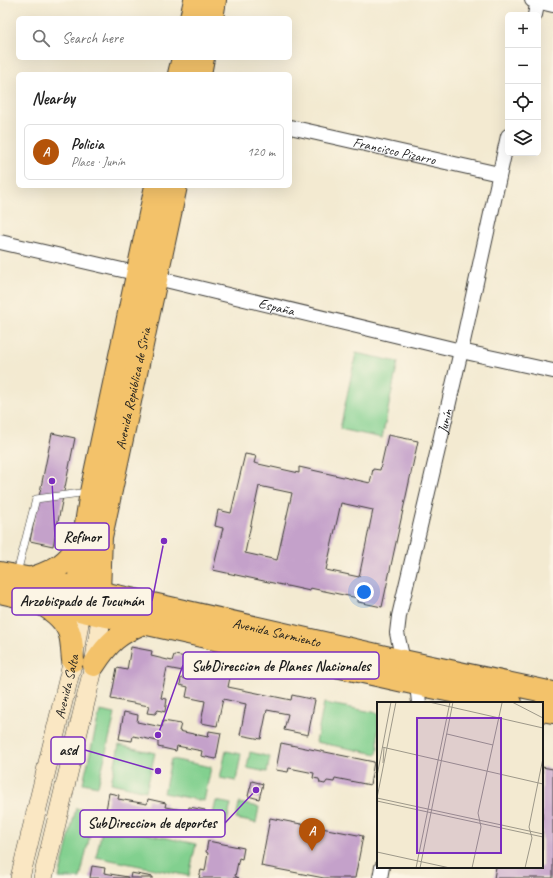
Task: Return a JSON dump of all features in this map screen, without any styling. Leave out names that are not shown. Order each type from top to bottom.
[{"type":"main road","points":[[191,16],[195,0]]},
{"type":"main road","points":[[212,16],[215,0]]},
{"type":"main road","points":[[180,72],[182,60]]},
{"type":"main road","points":[[200,72],[203,60]]},
{"type":"main road","name":"Avenida República de Siria","points":[[93,532],[147,276],[156,188]]},
{"type":"main road","name":"Avenida República de Siria","points":[[89,590],[93,532],[91,492],[147,276],[175,188]]},
{"type":"main road","points":[[18,582],[40,576],[59,566],[67,560],[93,532],[111,579],[118,588],[135,600]]},
{"type":"main road","points":[[18,582],[53,611],[65,624],[70,635],[73,660]]},
{"type":"main road","name":"Avenida Sarmiento","points":[[0,592],[18,582],[89,590],[403,661],[553,693]]},
{"type":"main road","name":"Avenida Sarmiento","points":[[18,582],[91,613],[142,623],[418,693],[502,702]]},
{"type":"main road","name":"Avenida Salta","points":[[43,878],[94,665],[99,634],[91,613],[89,590]]},
{"type":"main road","name":"Avenida Salta","points":[[20,878],[73,660],[91,613]]},
{"type":"main road","points":[[94,665],[111,642],[129,629],[142,623]]},
{"type":"main road","points":[[543,710],[553,712]]},
{"type":"street","points":[[536,4],[553,5]]},
{"type":"street","name":"Francisco Pizarro","points":[[292,127],[500,174]]},
{"type":"street","name":"Junín","points":[[418,693],[403,661],[397,632],[399,616],[461,351],[505,150]]},
{"type":"street","name":"España","points":[[0,242],[461,351],[553,371]]},
{"type":"street","points":[[380,878],[382,868]]},
{"type":"lane","points":[[18,582],[36,499],[91,492]]},
{"type":"green space","points":[[356,353],[398,362],[382,438],[340,429]]},
{"type":"green space","points":[[324,703],[377,713],[377,754],[316,742]]},
{"type":"green space","points":[[100,711],[115,714],[98,786],[83,783]]},
{"type":"green space","points":[[119,745],[155,753],[146,791],[111,783]]},
{"type":"green space","points":[[226,751],[241,754],[236,781],[220,778]]},
{"type":"green space","points":[[250,752],[270,757],[267,772],[247,768]]},
{"type":"green space","points":[[171,759],[211,767],[204,801],[164,793]]},
{"type":"green space","points":[[216,801],[231,804],[225,830],[210,827]]},
{"type":"green space","points":[[239,803],[259,807],[256,823],[236,819]]},
{"type":"green space","points":[[76,808],[95,813],[80,878],[59,878]]},
{"type":"green space","points":[[103,825],[196,844],[189,876],[96,857]]},
{"type":"building","points":[[52,433],[75,438],[53,546],[30,541]]},
{"type":"building","points":[[388,435],[418,441],[382,607],[358,602],[358,598],[310,588],[310,591],[213,570],[223,528],[215,526],[218,510],[231,513],[245,454],[256,456],[254,463],[299,473],[299,467],[370,483],[373,469],[380,470]],"holes":[[[259,486],[292,493],[277,560],[245,553]],[[341,503],[373,510],[359,577],[326,570]]]},
{"type":"building","points":[[131,647],[152,651],[151,656],[172,661],[174,655],[187,657],[186,664],[198,666],[197,671],[213,674],[213,669],[231,673],[228,687],[291,700],[292,695],[315,700],[308,735],[284,730],[288,714],[267,710],[261,739],[240,735],[246,704],[223,699],[217,726],[201,723],[205,701],[186,697],[188,687],[180,685],[181,678],[186,679],[188,672],[167,668],[161,698],[167,699],[165,712],[158,710],[155,714],[147,713],[149,706],[111,699],[117,668],[127,670]]},
{"type":"building","points":[[124,712],[138,715],[137,722],[162,727],[163,721],[181,724],[179,731],[208,737],[209,731],[221,733],[216,759],[201,756],[202,751],[177,746],[176,751],[158,747],[158,741],[133,736],[132,741],[119,739]]},
{"type":"building","points":[[281,743],[374,762],[370,785],[335,778],[334,782],[327,781],[325,784],[320,783],[319,779],[313,778],[314,773],[289,768],[288,772],[276,770]]},
{"type":"building","points":[[543,767],[553,769],[553,878],[494,878],[496,868],[543,868]]},
{"type":"building","points":[[252,781],[263,784],[259,799],[248,796]]},
{"type":"building","points":[[109,793],[119,795],[118,799],[147,804],[148,799],[166,803],[165,807],[188,811],[189,807],[205,810],[201,835],[185,832],[186,828],[161,823],[160,826],[142,823],[142,819],[116,814],[115,818],[105,816]]},
{"type":"building","points":[[270,818],[363,836],[355,878],[324,878],[261,866]]},
{"type":"building","points":[[208,841],[244,848],[242,859],[239,858],[235,876],[239,878],[199,878],[201,870],[205,871]]},
{"type":"building","points":[[92,866],[105,868],[104,873],[128,878],[90,878]]},
{"type":"building","points":[[131,873],[153,877],[153,878],[130,878]]},
{"type":"place","name":"Refinor","points":[[52,481]]},
{"type":"place","name":"Arzobispado de Tucumán","points":[[164,541]]},
{"type":"place","name":"SubDireccion de Planes Nacionales","points":[[158,735]]},
{"type":"place","name":"asd","points":[[158,771]]},
{"type":"place","name":"SubDireccion de deportes","points":[[256,790]]},
{"type":"place","name":"Policia","points":[[312,851]]}]
